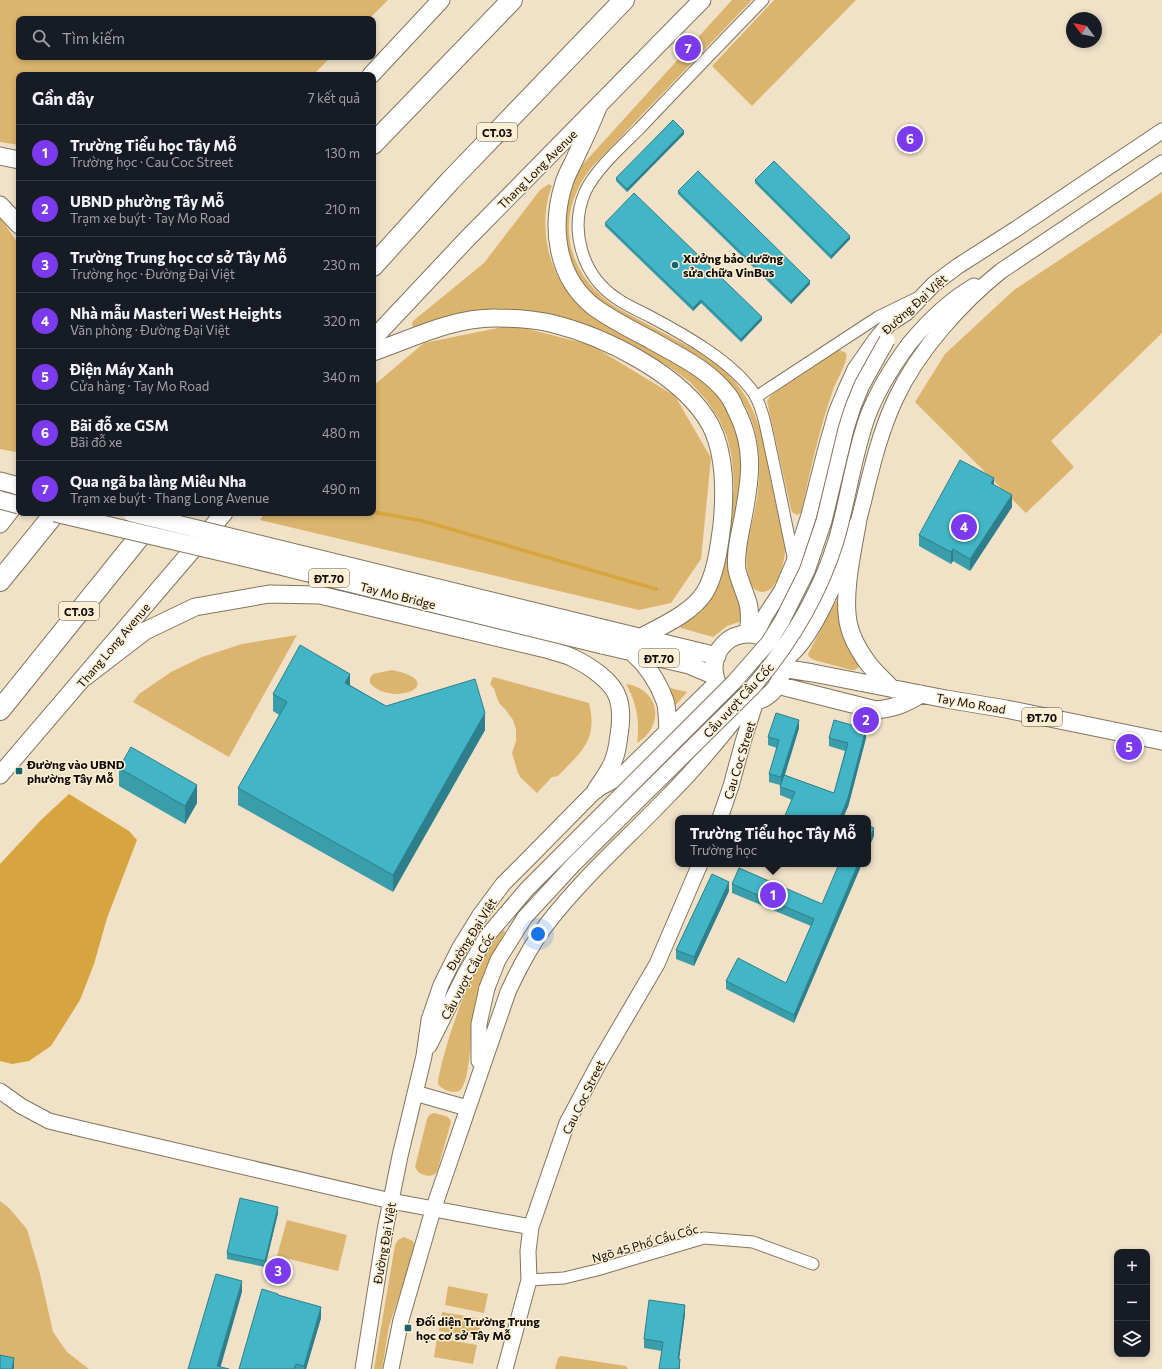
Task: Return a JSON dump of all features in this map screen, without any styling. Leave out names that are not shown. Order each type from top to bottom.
[{"type":"highway","points":[[376,141],[512,0]]},
{"type":"highway","name":"CT.03","points":[[376,263],[450,181],[624,0]]},
{"type":"highway","points":[[0,581],[53,516]]},
{"type":"highway","name":"CT.03","points":[[0,710],[157,516]]},
{"type":"main road","points":[[374,72],[441,0]]},
{"type":"main road","name":"Thang Long Avenue","points":[[376,336],[466,240],[702,0]]},
{"type":"main road","points":[[599,105],[564,182],[559,202],[557,220],[559,252],[566,272],[576,288],[593,306],[614,320],[699,367],[715,380],[729,396],[748,439],[750,464],[747,493],[737,547],[737,570],[750,611],[752,634]]},
{"type":"main road","points":[[0,156],[16,159]]},
{"type":"main road","points":[[0,205],[16,222]]},
{"type":"main road","points":[[376,351],[420,334],[472,320],[495,318],[520,319],[550,323],[592,336],[611,345],[662,374],[679,386],[691,398],[711,427],[718,447],[724,490],[720,541],[711,580],[704,594],[693,606],[679,616],[641,637]]},
{"type":"main road","points":[[0,481],[16,485]]},
{"type":"main road","points":[[0,500],[16,504]]},
{"type":"main road","points":[[0,524],[16,503]]},
{"type":"main road","name":"Tay Mo Bridge","points":[[68,516],[280,566],[604,637]]},
{"type":"main road","name":"Tay Mo Bridge","points":[[143,516],[604,637]]},
{"type":"main road","name":"Thang Long Avenue","points":[[0,775],[221,516]]},
{"type":"main road","points":[[857,525],[850,567],[847,608],[849,626],[856,644],[866,661],[892,689]]},
{"type":"main road","points":[[85,677],[145,631],[195,607],[269,594],[320,595],[550,650],[573,658],[593,670],[612,687],[618,697],[621,711],[621,723],[613,764],[596,790]]},
{"type":"main road","points":[[752,634],[763,638],[775,648],[779,654],[782,665],[781,674],[777,686],[772,692],[764,697],[752,701],[739,701],[722,690],[716,679],[714,666],[722,647],[729,640],[738,636],[752,634]]},
{"type":"main road","name":"ĐT.70","points":[[604,637],[641,637],[717,656]]},
{"type":"main road","name":"ĐT.70","points":[[604,637],[632,652],[689,665],[716,679]]},
{"type":"main road","points":[[632,652],[642,661],[652,674],[665,702],[668,730]]},
{"type":"main road","name":"Tay Mo Road","points":[[782,665],[813,673],[892,689],[1006,709],[1162,741]]},
{"type":"main road","name":"Tay Mo Road","points":[[777,686],[876,710],[891,709],[906,704],[921,694]]},
{"type":"street","points":[[762,0],[591,181],[578,216],[578,228],[585,260],[598,281],[607,291],[616,299],[658,320],[711,352],[731,367],[752,390],[756,397],[764,421],[794,562]]},
{"type":"street","name":"Đường Đại Việt","points":[[752,634],[782,590],[794,562],[809,515],[836,413],[855,369],[876,339],[889,324],[906,313],[934,284],[958,266],[1016,230],[1162,131]]},
{"type":"street","points":[[782,665],[810,630],[822,610],[842,566],[857,525],[882,435],[895,400],[906,377],[922,355],[957,312],[979,289],[1001,271],[1162,163]]},
{"type":"street","name":"Cầu vượt Cầu Cốc","points":[[479,1074],[480,1024],[487,988],[498,960],[512,935],[525,917],[574,864],[752,688],[774,661],[794,633],[816,592],[835,543],[867,418],[894,364],[908,344],[936,313],[959,295],[1001,271]]},
{"type":"street","points":[[756,397],[878,317],[923,295]]},
{"type":"street","name":"Cầu vượt Cầu Cốc","points":[[424,1056],[465,974],[487,936],[527,889],[729,687],[761,651],[779,626],[807,571],[815,549],[824,522],[846,429],[853,407],[862,386],[887,340],[906,313]]},
{"type":"street","name":"Đường Đại Việt","points":[[363,1369],[391,1201],[400,1156],[424,1056],[429,1020],[441,985],[459,949],[480,915],[503,884],[596,790],[620,777],[668,730],[716,679]]},
{"type":"street","points":[[391,1369],[401,1320],[433,1210],[508,992],[524,958],[547,925],[574,891],[677,787],[752,701]]},
{"type":"street","name":"Cau Coc Street","points":[[722,814],[752,701]]},
{"type":"street","name":"Cau Coc Street","points":[[505,1369],[529,1280],[528,1251],[531,1227],[567,1124],[599,1063],[657,964],[699,867]]},
{"type":"street","points":[[0,1091],[21,1106],[50,1121],[391,1201],[531,1227]]},
{"type":"street","points":[[415,1093],[467,1108]]},
{"type":"street","name":"Ngõ 45 Phố Cầu Cốc","points":[[529,1280],[564,1278],[597,1270],[704,1238],[753,1242],[812,1264]]},
{"type":"shaded area","points":[[0,0],[388,0],[372,16],[16,16],[16,60],[328,60],[316,72],[16,72],[16,145],[0,142]]},
{"type":"shaded area","points":[[732,0],[752,0],[590,169],[578,188],[571,207],[569,226],[570,244],[576,262],[586,279],[600,295],[617,308],[701,353],[731,377],[746,397],[757,420],[761,433],[785,549],[785,555],[779,578],[770,589],[765,592],[758,591],[753,587],[747,569],[747,546],[757,500],[759,456],[754,428],[750,415],[743,402],[732,387],[719,374],[599,304],[574,277],[561,222],[574,174]]},
{"type":"shaded area","points":[[774,0],[856,0],[752,106],[712,66]]},
{"type":"shaded area","points":[[549,184],[552,186],[546,209],[548,249],[556,273],[568,292],[583,308],[618,333],[705,381],[725,406],[739,434],[742,446],[743,462],[738,597],[743,618],[739,622],[727,626],[713,637],[681,628],[680,626],[697,612],[730,520],[734,487],[732,458],[727,437],[719,419],[707,401],[690,382],[671,368],[636,347],[598,329],[563,317],[529,311],[416,329],[413,327],[413,321],[484,263],[540,190]]},
{"type":"shaded area","points":[[1162,192],[1162,333],[1051,441],[1074,467],[1026,513],[915,402],[945,354],[1014,290]]},
{"type":"shaded area","points":[[0,217],[16,241],[16,451],[0,449]]},
{"type":"shaded area","points":[[512,325],[591,345],[675,396],[711,458],[701,559],[671,603],[639,610],[260,520],[263,516],[376,516],[376,383],[424,343]]},
{"type":"shaded area","points":[[840,350],[846,353],[846,361],[833,390],[823,420],[801,513],[797,515],[792,512],[791,509],[767,401],[773,393]]},
{"type":"shaded area","points":[[838,600],[860,666],[855,670],[814,660],[809,657],[808,654],[836,601]]},
{"type":"shaded area","points":[[297,635],[229,757],[133,702],[139,694],[171,672],[202,657],[242,644]]},
{"type":"shaded area","points":[[392,670],[409,675],[417,681],[417,686],[412,691],[391,694],[380,690],[370,683],[370,678],[373,674]]},
{"type":"shaded area","points":[[493,677],[589,703],[591,726],[586,744],[581,752],[558,776],[552,777],[537,793],[521,778],[518,773],[512,753],[516,741],[516,729],[513,720],[499,703],[494,689],[490,684]]},
{"type":"shaded area","points":[[626,684],[641,689],[647,693],[654,705],[655,719],[652,727],[646,736],[637,743],[637,713],[633,699]]},
{"type":"shaded area","points":[[670,688],[687,692],[675,706],[674,704]]},
{"type":"shaded area","points":[[69,794],[129,831],[137,840],[107,918],[94,964],[80,1000],[51,1046],[29,1061],[12,1064],[0,1061],[0,864],[42,819]]},
{"type":"shaded area","points":[[503,930],[505,932],[484,973],[477,995],[472,1026],[469,1064],[465,1081],[462,1088],[457,1092],[446,1090],[438,1084],[438,1080],[445,1050],[461,1003],[474,974],[494,941]]},
{"type":"shaded area","points":[[434,1113],[449,1118],[451,1122],[437,1172],[428,1176],[418,1172],[415,1167],[427,1119],[429,1115]]},
{"type":"shaded area","points":[[0,1201],[9,1208],[27,1229],[40,1274],[53,1332],[67,1352],[89,1369],[0,1369]]},
{"type":"shaded area","points":[[287,1220],[347,1235],[338,1271],[277,1256]]},
{"type":"shaded area","points":[[404,1237],[413,1241],[415,1249],[389,1326],[382,1369],[374,1369],[395,1245],[398,1240]]},
{"type":"shaded area","points":[[448,1286],[488,1294],[484,1313],[445,1305]]},
{"type":"shaded area","points":[[442,1312],[482,1319],[478,1338],[439,1331]]},
{"type":"shaded area","points":[[437,1338],[477,1345],[473,1364],[434,1357]]},
{"type":"shaded area","points":[[561,1356],[626,1366],[628,1369],[555,1369],[558,1358]]},
{"type":"building","points":[[673,120],[684,131],[627,189],[616,178]]},
{"type":"building","points":[[774,161],[850,236],[831,256],[755,180]]},
{"type":"building","points":[[698,171],[810,281],[791,301],[678,191]]},
{"type":"building","name":"Xưởng bảo dưỡng sửa chữa VinBus","points":[[634,193],[762,317],[741,339],[701,300],[693,308],[605,223]]},
{"type":"building","points":[[960,460],[994,478],[991,483],[1012,495],[970,559],[953,549],[951,552],[919,535]]},
{"type":"building","points":[[300,645],[350,674],[345,683],[386,706],[475,679],[485,713],[393,875],[238,788],[287,702],[273,694]]},
{"type":"building","points":[[776,713],[799,720],[781,777],[769,774],[779,740],[768,737]]},
{"type":"building","points":[[834,720],[866,729],[848,798],[841,815],[785,815],[795,792],[780,787],[784,775],[834,793],[848,743],[829,738]]},
{"type":"building","points":[[131,747],[197,785],[185,806],[119,768]]},
{"type":"building","points":[[871,826],[874,828],[871,835]]},
{"type":"building","points":[[838,867],[857,867],[794,1015],[726,981],[738,958],[786,983],[814,919],[732,884],[739,868],[822,904]]},
{"type":"building","points":[[712,874],[729,882],[694,957],[676,950]]},
{"type":"building","points":[[240,1198],[278,1207],[265,1261],[227,1253]]},
{"type":"building","points":[[216,1274],[242,1281],[217,1366],[229,1369],[188,1369]]},
{"type":"building","points":[[262,1289],[321,1307],[304,1366],[296,1364],[294,1369],[239,1369]]},
{"type":"building","points":[[649,1300],[685,1305],[678,1359],[680,1359],[679,1369],[659,1369],[663,1342],[644,1339]]},
{"type":"building","points":[[0,1355],[14,1358],[12,1369],[0,1369]]},
{"type":"waterway","points":[[376,513],[423,521],[656,589]]},
{"type":"place","name":"Qua ngã ba làng Miêu Nha","points":[[688,48]]},
{"type":"place","name":"Bãi đỗ xe GSM","points":[[910,139]]},
{"type":"place","name":"Xưởng bảo dưỡng sửa chữa VinBus","points":[[675,265]]},
{"type":"place","name":"Nhà mẫu Masteri West Heights","points":[[964,527]]},
{"type":"place","name":"UBND phường Tây Mỗ","points":[[866,720]]},
{"type":"place","name":"Điện Máy Xanh","points":[[1129,747]]},
{"type":"place","name":"Đường vào UBND phường Tây Mỗ","points":[[19,771]]},
{"type":"place","name":"Trường Tiểu học Tây Mỗ","points":[[773,895]]},
{"type":"place","name":"Trường Trung học cơ sở Tây Mỗ","points":[[278,1271]]},
{"type":"place","name":"Đối diện Trường Trung học cơ sở Tây Mỗ","points":[[408,1328]]}]
